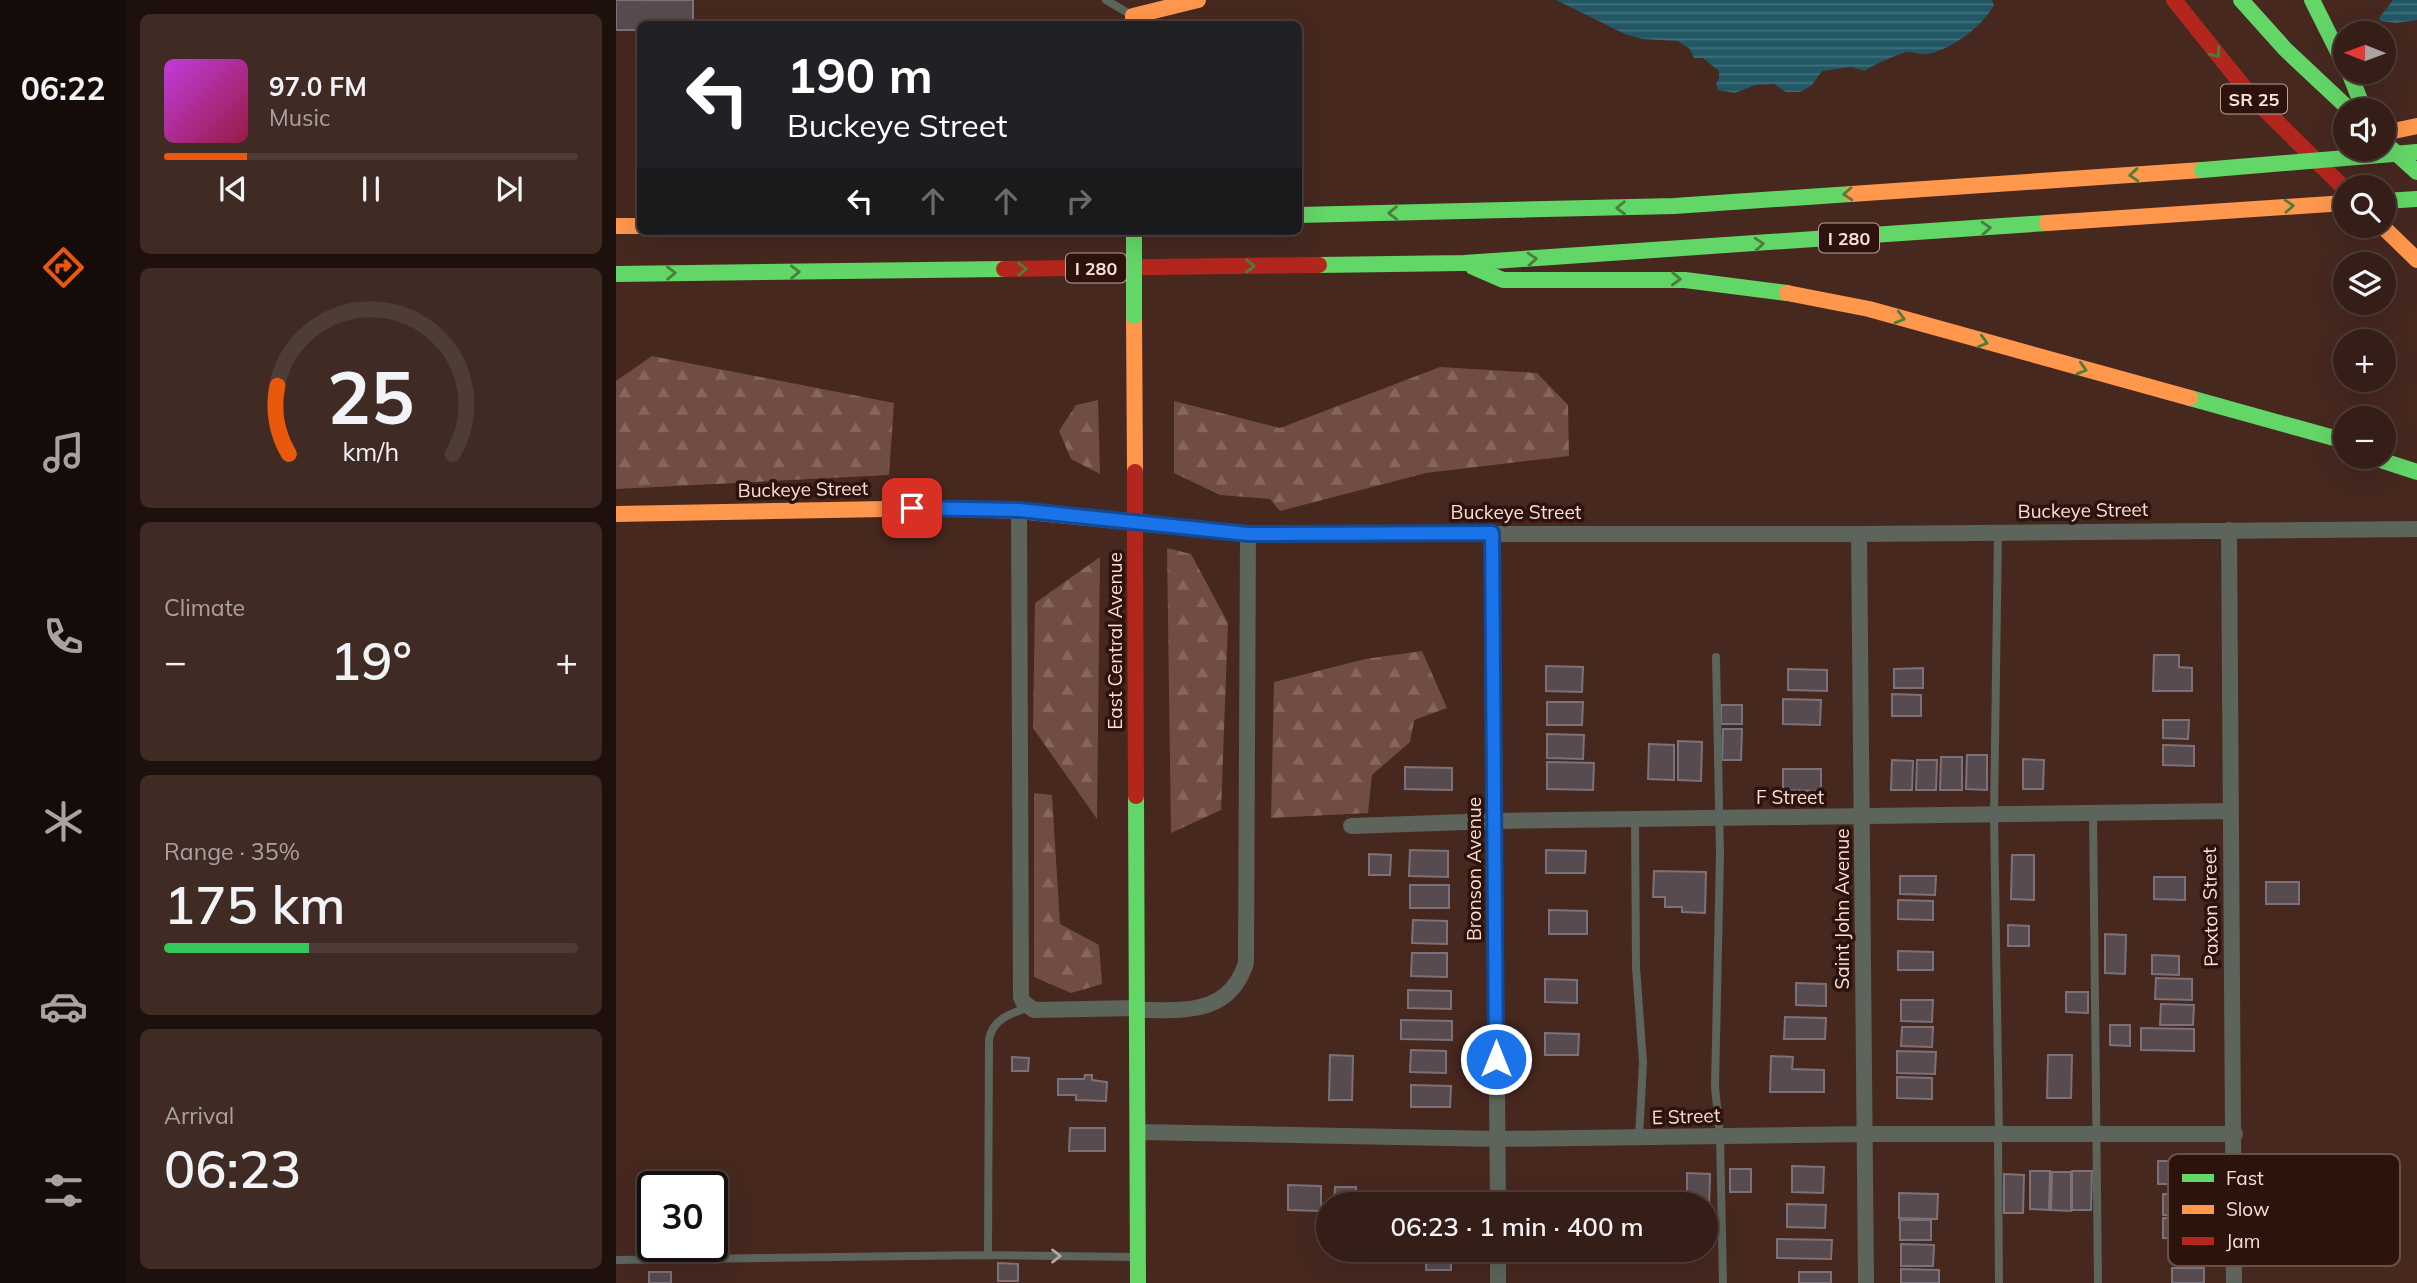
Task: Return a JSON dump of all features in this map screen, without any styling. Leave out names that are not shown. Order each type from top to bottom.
[{"type":"main road","points":[[1133,20],[1198,0]]},
{"type":"main road","name":"SR 25","points":[[2174,0],[2252,97],[2333,177]]},
{"type":"main road","name":"SR 25","points":[[2241,0],[2285,49],[2337,98]]},
{"type":"main road","points":[[2249,0],[2285,49]]},
{"type":"main road","points":[[2312,0],[2333,45]]},
{"type":"main road","points":[[2396,130],[2417,126]]},
{"type":"main road","points":[[2202,170],[2332,144]]},
{"type":"main road","points":[[2396,152],[2417,172]]},
{"type":"main road","name":"I 280","points":[[1302,215],[1674,206],[2202,170],[2417,152]]},
{"type":"main road","points":[[2396,200],[2417,199]]},
{"type":"main road","name":"I 280","points":[[616,274],[1464,263],[2333,204]]},
{"type":"main road","points":[[616,226],[637,226]]},
{"type":"main road","name":"East Central Avenue","points":[[1134,235],[1138,1283]]},
{"type":"main road","points":[[2394,238],[2417,260]]},
{"type":"main road","points":[[1464,263],[1503,280],[1685,279],[1769,289],[1869,309],[2333,438]]},
{"type":"main road","points":[[2267,421],[2333,444]]},
{"type":"main road","points":[[2396,453],[2417,457]]},
{"type":"main road","points":[[2396,465],[2417,472]]},
{"type":"main road","name":"Buckeye Street","points":[[616,514],[939,508],[1019,510],[1248,534]]},
{"type":"street","points":[[1019,510],[1021,992],[1023,1002],[1030,1008],[1040,1010],[1195,1009],[1213,1004],[1233,988],[1247,962],[1248,534]]},
{"type":"street","name":"Buckeye Street","points":[[1248,534],[1859,534],[2417,529]]},
{"type":"street","name":"Paxton Street","points":[[2229,530],[2235,1154]]},
{"type":"street","name":"Bronson Avenue","points":[[1492,533],[1498,1192]]},
{"type":"street","name":"Saint John Avenue","points":[[1859,534],[1866,1283]]},
{"type":"street","name":"F Street","points":[[1351,826],[1495,821],[2230,811]]},
{"type":"street","name":"E Street","points":[[1138,1132],[1497,1139],[1865,1134],[2235,1134]]},
{"type":"street","points":[[1498,1262],[1498,1283]]},
{"type":"lane","points":[[1106,0],[1133,20]]},
{"type":"lane","points":[[1998,532],[1994,815],[1999,1283]]},
{"type":"lane","points":[[1716,657],[1720,818],[1715,1087],[1720,1136],[1723,1283]]},
{"type":"lane","points":[[2093,814],[2098,1283]]},
{"type":"lane","points":[[1635,819],[1636,967],[1643,1062],[1639,1138]]},
{"type":"lane","points":[[988,1255],[990,1031],[1003,1018],[1030,1008]]},
{"type":"lane","points":[[616,1260],[988,1255],[1138,1257]]},
{"type":"green space","points":[[652,356],[894,403],[889,475],[616,489],[616,381]]},
{"type":"green space","points":[[1440,367],[1537,373],[1568,405],[1569,456],[1426,473],[1280,511],[1270,499],[1220,495],[1174,473],[1174,401],[1280,428]]},
{"type":"green space","points":[[1098,400],[1100,474],[1071,459],[1059,431],[1076,405]]},
{"type":"green space","points":[[1167,548],[1191,554],[1228,623],[1221,810],[1171,833]]},
{"type":"green space","points":[[1100,557],[1097,819],[1033,728],[1035,603]]},
{"type":"green space","points":[[1422,651],[1447,708],[1414,720],[1410,742],[1372,775],[1368,813],[1271,818],[1274,682],[1365,659]]},
{"type":"green space","points":[[1034,793],[1052,795],[1060,924],[1099,945],[1102,984],[1071,993],[1034,977]]},
{"type":"water","points":[[1556,0],[1992,0],[1994,5],[1974,29],[1944,49],[1923,54],[1905,53],[1865,71],[1851,67],[1822,71],[1811,86],[1800,92],[1786,92],[1774,84],[1755,85],[1735,93],[1718,90],[1716,84],[1719,71],[1703,58],[1694,58],[1689,48],[1677,41],[1642,39],[1625,34]]},
{"type":"water","points":[[2393,0],[2417,0],[2417,20],[2396,23],[2381,21],[2379,18]]},
{"type":"building","points":[[616,0],[693,0],[693,21],[637,21],[637,30],[616,30]]},
{"type":"building","points":[[2154,655],[2179,655],[2179,667],[2192,668],[2192,691],[2153,691]]},
{"type":"building","points":[[1546,666],[1583,667],[1582,692],[1546,691]]},
{"type":"building","points":[[1923,668],[1923,688],[1894,688],[1894,669]]},
{"type":"building","points":[[1788,669],[1827,670],[1827,691],[1788,690]]},
{"type":"building","points":[[1892,694],[1921,695],[1921,716],[1892,716]]},
{"type":"building","points":[[1783,699],[1821,700],[1820,725],[1783,724]]},
{"type":"building","points":[[1547,702],[1583,702],[1582,725],[1547,725]]},
{"type":"building","points":[[1721,705],[1742,705],[1742,724],[1721,724]]},
{"type":"building","points":[[2163,720],[2189,720],[2188,739],[2163,738]]},
{"type":"building","points":[[1723,729],[1742,729],[1741,760],[1722,760]]},
{"type":"building","points":[[1547,734],[1584,735],[1583,759],[1547,758]]},
{"type":"building","points":[[1678,741],[1702,742],[1701,781],[1678,780]]},
{"type":"building","points":[[1649,744],[1674,745],[1674,780],[1648,779]]},
{"type":"building","points":[[2163,745],[2194,746],[2194,766],[2163,765]]},
{"type":"building","points":[[1967,755],[1987,755],[1987,790],[1966,789]]},
{"type":"building","points":[[1941,757],[1962,757],[1962,790],[1940,790]]},
{"type":"building","points":[[2023,759],[2044,760],[2043,789],[2023,789]]},
{"type":"building","points":[[1892,760],[1913,761],[1912,790],[1891,790]]},
{"type":"building","points":[[1917,760],[1937,760],[1936,790],[1916,790]]},
{"type":"building","points":[[1547,762],[1594,763],[1593,790],[1547,789]]},
{"type":"building","points":[[1405,767],[1452,768],[1452,790],[1405,789]]},
{"type":"building","points":[[1783,769],[1821,769],[1821,791],[1783,790]]},
{"type":"building","points":[[1410,850],[1448,851],[1448,877],[1409,876]]},
{"type":"building","points":[[1546,850],[1586,851],[1585,873],[1546,873]]},
{"type":"building","points":[[1369,854],[1391,855],[1390,875],[1369,875]]},
{"type":"building","points":[[2012,855],[2034,855],[2034,900],[2011,899]]},
{"type":"building","points":[[1654,871],[1706,872],[1705,913],[1682,912],[1682,907],[1665,907],[1665,897],[1653,897]]},
{"type":"building","points":[[1900,876],[1936,876],[1935,895],[1900,894]]},
{"type":"building","points":[[2154,877],[2185,877],[2185,900],[2154,899]]},
{"type":"building","points":[[2266,882],[2299,882],[2299,904],[2266,904]]},
{"type":"building","points":[[1410,885],[1449,885],[1449,908],[1410,908]]},
{"type":"building","points":[[1898,900],[1933,901],[1933,920],[1898,919]]},
{"type":"building","points":[[1549,910],[1587,911],[1587,934],[1549,934]]},
{"type":"building","points":[[1413,920],[1447,921],[1447,944],[1412,943]]},
{"type":"building","points":[[2008,925],[2029,926],[2029,946],[2008,946]]},
{"type":"building","points":[[2105,934],[2126,935],[2125,974],[2105,973]]},
{"type":"building","points":[[1898,951],[1933,952],[1933,970],[1898,970]]},
{"type":"building","points":[[1412,953],[1447,953],[1447,977],[1411,976]]},
{"type":"building","points":[[2152,955],[2179,956],[2179,975],[2152,974]]},
{"type":"building","points":[[2156,978],[2192,979],[2192,1000],[2155,999]]},
{"type":"building","points":[[1545,979],[1577,980],[1577,1003],[1545,1002]]},
{"type":"building","points":[[1796,983],[1826,984],[1826,1006],[1796,1005]]},
{"type":"building","points":[[1408,990],[1451,991],[1451,1009],[1408,1008]]},
{"type":"building","points":[[2066,992],[2088,992],[2088,1013],[2066,1012]]},
{"type":"building","points":[[1901,1000],[1933,1000],[1932,1022],[1901,1021]]},
{"type":"building","points":[[2161,1004],[2194,1005],[2193,1025],[2160,1025]]},
{"type":"building","points":[[1785,1017],[1826,1018],[1825,1039],[1784,1039]]},
{"type":"building","points":[[1401,1020],[1452,1021],[1452,1040],[1401,1039]]},
{"type":"building","points":[[2110,1025],[2130,1025],[2130,1046],[2110,1045]]},
{"type":"building","points":[[1902,1027],[1933,1027],[1932,1047],[1901,1046]]},
{"type":"building","points":[[2141,1028],[2194,1029],[2194,1051],[2141,1050]]},
{"type":"building","points":[[1545,1033],[1579,1034],[1578,1055],[1545,1055]]},
{"type":"building","points":[[1411,1050],[1446,1051],[1446,1073],[1410,1072]]},
{"type":"building","points":[[1897,1051],[1936,1052],[1935,1074],[1897,1073]]},
{"type":"building","points":[[1330,1055],[1353,1056],[1352,1100],[1329,1100]]},
{"type":"building","points":[[2048,1055],[2072,1055],[2071,1098],[2047,1098]]},
{"type":"building","points":[[1771,1056],[1793,1057],[1792,1069],[1824,1070],[1824,1092],[1770,1092]]},
{"type":"building","points":[[1012,1057],[1029,1058],[1028,1071],[1012,1071]]},
{"type":"building","points":[[1085,1075],[1092,1075],[1092,1080],[1107,1082],[1106,1101],[1076,1100],[1076,1095],[1058,1095],[1058,1079],[1084,1079]]},
{"type":"building","points":[[1897,1077],[1932,1078],[1932,1099],[1897,1098]]},
{"type":"building","points":[[1411,1085],[1451,1086],[1450,1107],[1411,1107]]},
{"type":"building","points":[[1070,1128],[1105,1128],[1105,1151],[1069,1151]]},
{"type":"building","points":[[2158,1161],[2168,1161],[2168,1184],[2158,1184]]},
{"type":"building","points":[[1792,1166],[1824,1167],[1823,1193],[1792,1192]]},
{"type":"building","points":[[1730,1169],[1751,1169],[1751,1192],[1730,1192]]},
{"type":"building","points":[[2030,1171],[2050,1171],[2049,1210],[2030,1209]]},
{"type":"building","points":[[2072,1171],[2092,1171],[2091,1210],[2072,1210]]},
{"type":"building","points":[[2052,1172],[2071,1172],[2071,1211],[2051,1210]]},
{"type":"building","points":[[1687,1173],[1710,1174],[1709,1192],[1687,1192]]},
{"type":"building","points":[[2004,1174],[2024,1175],[2023,1213],[2004,1213]]},
{"type":"building","points":[[1288,1185],[1321,1186],[1321,1192],[1316,1192],[1316,1211],[1288,1210]]},
{"type":"building","points":[[1335,1187],[1356,1187],[1356,1192],[1335,1192]]},
{"type":"building","points":[[1899,1193],[1938,1194],[1937,1219],[1899,1218]]},
{"type":"building","points":[[2163,1194],[2168,1194],[2168,1215],[2163,1215]]},
{"type":"building","points":[[1787,1204],[1826,1205],[1825,1228],[1787,1227]]},
{"type":"building","points":[[2163,1218],[2168,1218],[2168,1238],[2163,1238]]},
{"type":"building","points":[[1900,1220],[1931,1220],[1931,1240],[1900,1240]]},
{"type":"building","points":[[1777,1239],[1832,1240],[1831,1259],[1777,1258]]},
{"type":"building","points":[[1901,1244],[1934,1245],[1933,1266],[1901,1266]]},
{"type":"building","points":[[1426,1262],[1451,1262],[1451,1270],[1426,1270]]},
{"type":"building","points":[[998,1263],[1018,1264],[1018,1281],[998,1281]]},
{"type":"building","points":[[2172,1268],[2204,1268],[2204,1283],[2172,1283]]},
{"type":"building","points":[[1901,1269],[1939,1270],[1939,1283],[1901,1283]]},
{"type":"building","points":[[649,1272],[671,1272],[671,1283],[649,1283]]},
{"type":"building","points":[[1799,1272],[1831,1272],[1831,1283],[1799,1283]]},
{"type":"traffic: fast","points":[[2241,0],[2285,49],[2337,98]]},
{"type":"traffic: fast","points":[[2312,0],[2333,42]]},
{"type":"traffic: fast","points":[[2354,84],[2359,98]]},
{"type":"traffic: fast","points":[[2202,170],[2417,152]]},
{"type":"traffic: fast","points":[[2396,153],[2417,172]]},
{"type":"traffic: fast","points":[[1302,215],[1674,206],[1851,194]]},
{"type":"traffic: fast","points":[[2396,200],[2417,199]]},
{"type":"traffic: fast","points":[[1319,265],[1464,263],[2047,223]]},
{"type":"traffic: fast","points":[[1134,235],[1134,316]]},
{"type":"traffic: fast","points":[[1473,267],[1503,280],[1685,280],[1787,293]]},
{"type":"traffic: fast","points":[[616,274],[1004,269]]},
{"type":"traffic: fast","points":[[2190,398],[2333,438]]},
{"type":"traffic: fast","points":[[2396,465],[2417,472]]},
{"type":"traffic: fast","points":[[1136,796],[1138,1283]]},
{"type":"traffic: slow","points":[[1133,21],[1133,16],[1198,0]]},
{"type":"traffic: slow","points":[[2396,130],[2417,126]]},
{"type":"traffic: slow","points":[[1851,194],[2202,170]]},
{"type":"traffic: slow","points":[[2047,223],[2333,204]]},
{"type":"traffic: slow","points":[[616,226],[637,226]]},
{"type":"traffic: slow","points":[[2394,238],[2417,260]]},
{"type":"traffic: slow","points":[[1787,293],[1869,309],[2190,398]]},
{"type":"traffic: slow","points":[[1134,316],[1135,472]]},
{"type":"traffic: slow","points":[[616,514],[939,508],[1019,511],[1248,534]]},
{"type":"traffic: jam","points":[[2174,0],[2252,97],[2333,177]]},
{"type":"traffic: jam","points":[[1004,269],[1319,265]]},
{"type":"traffic: jam","points":[[1135,472],[1135,542]]},
{"type":"traffic: jam","points":[[1135,542],[1136,796]]},
{"type":"route","points":[[912,508],[1019,510],[1248,534],[1492,533],[1496,1059]]}]
